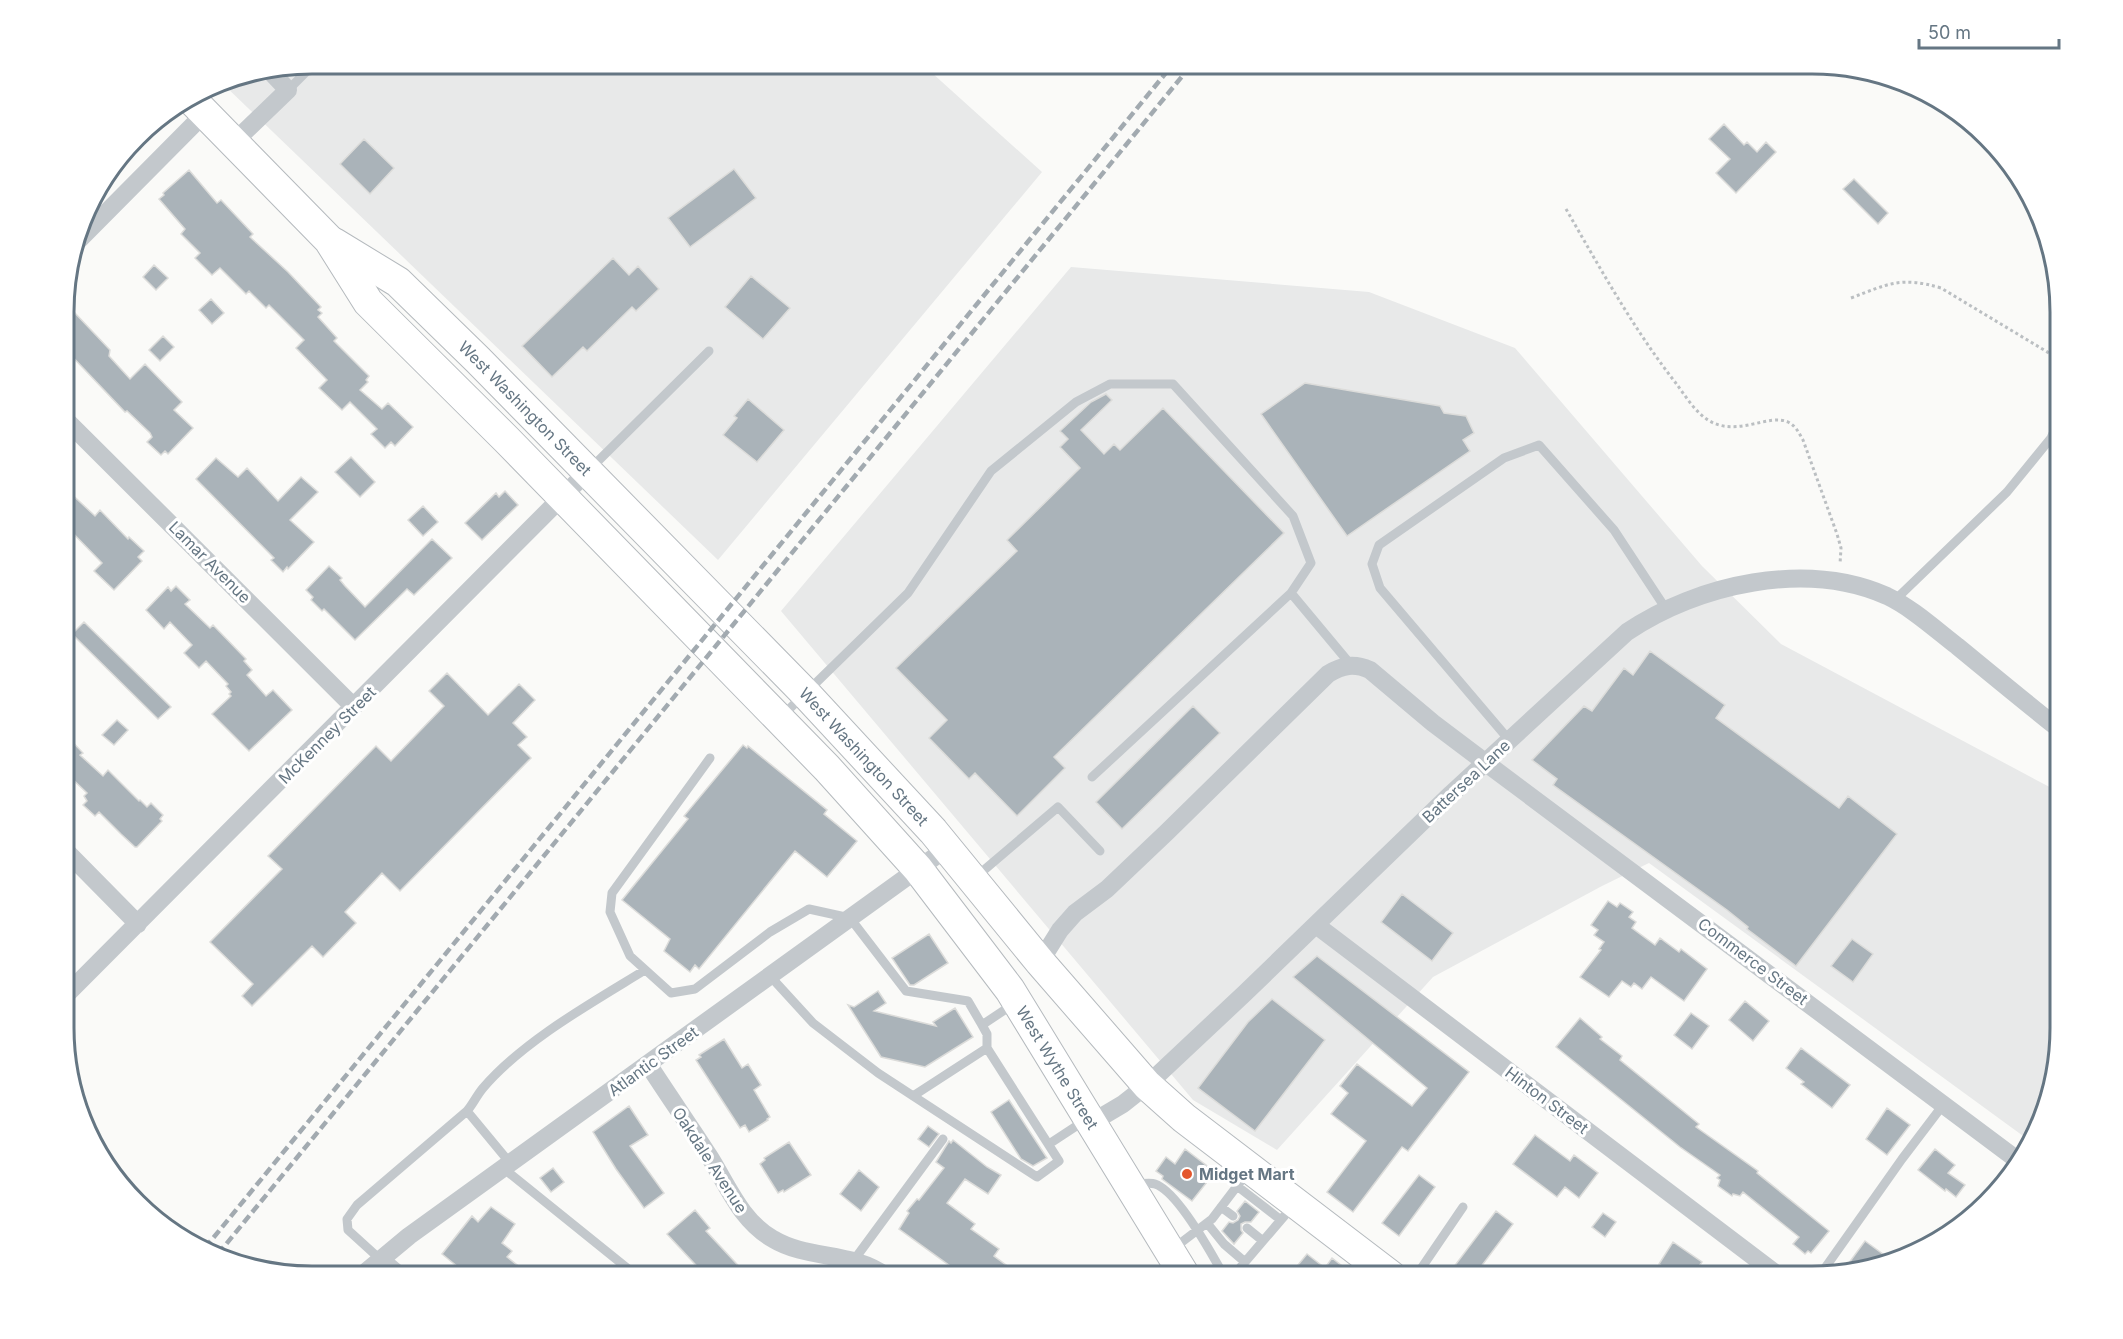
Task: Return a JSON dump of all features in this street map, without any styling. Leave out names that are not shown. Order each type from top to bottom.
[{"type":"main road","name":"West Washington Street","points":[[197,106],[329,240],[368,302],[563,497],[835,776],[918,869]]},
{"type":"main road","name":"West Washington Street","points":[[329,240],[398,282],[486,368],[806,694],[947,848],[1040,962],[1147,1084],[1244,1178],[1288,1211],[1379,1266]]},
{"type":"main road","name":"West Wythe Street","points":[[918,869],[980,949],[1017,1002],[1178,1263]]},
{"type":"street","points":[[234,142],[288,90],[275,77]]},
{"type":"street","points":[[89,229],[197,106]]},
{"type":"street","name":"Lamar Avenue","points":[[74,428],[354,707]]},
{"type":"street","name":"McKenney Street","points":[[74,987],[587,472]]},
{"type":"street","name":"Battersea Lane","points":[[1090,1121],[1123,1104],[1147,1084],[1627,632],[1650,616],[1666,609],[1720,589],[1757,582],[1790,579],[1855,584],[1894,601],[1925,621],[2050,721]]},
{"type":"street","points":[[1040,962],[1060,930],[1075,913],[1107,889],[1133,865],[1328,674],[1339,667],[1351,665]]},
{"type":"street","name":"Commerce Street","points":[[1351,665],[1370,670],[1433,723],[2012,1156]]},
{"type":"street","name":"Atlantic Street","points":[[374,1266],[410,1236],[507,1165],[947,848]]},
{"type":"street","points":[[74,859],[138,924]]},
{"type":"street","name":"Hinton Street","points":[[1316,925],[1767,1266]]},
{"type":"street","name":"Oakdale Avenue","points":[[648,1064],[741,1210],[756,1227],[773,1240],[793,1248],[854,1260],[869,1266]]},
{"type":"street","points":[[381,1260],[388,1266]]},
{"type":"lane","points":[[288,90],[304,74]]},
{"type":"lane","points":[[587,472],[710,351]]},
{"type":"lane","points":[[779,719],[909,592],[991,471],[1076,402],[1110,384],[1173,384],[1293,516],[1311,563],[1291,593],[1092,777]]},
{"type":"lane","points":[[1894,601],[2007,492],[2050,443]]},
{"type":"lane","points":[[1510,741],[1380,588],[1372,564],[1379,545],[1504,458],[1539,445],[1614,530],[1666,609]]},
{"type":"lane","points":[[1291,593],[1351,665]]},
{"type":"lane","points":[[710,758],[612,893],[610,912],[630,956],[671,993],[695,989],[770,932],[809,909],[850,918],[906,991],[968,1001],[987,1034],[987,1048],[1059,1161],[1037,1177],[878,1073],[813,1023],[770,976]]},
{"type":"lane","points":[[972,880],[1058,807],[1100,851]]},
{"type":"lane","points":[[381,1260],[348,1230],[347,1219],[357,1206],[467,1111],[482,1089],[518,1055],[569,1017],[645,970]]},
{"type":"lane","points":[[982,1025],[1017,1002]]},
{"type":"lane","points":[[913,1096],[987,1048]]},
{"type":"lane","points":[[1827,1265],[1943,1105]]},
{"type":"lane","points":[[467,1111],[507,1165],[625,1266]]},
{"type":"lane","points":[[1049,1144],[1090,1121]]},
{"type":"lane","points":[[854,1260],[944,1139]]},
{"type":"lane","points":[[1178,1263],[1197,1232],[1244,1178]]},
{"type":"lane","points":[[1129,1184],[1154,1183],[1164,1189],[1182,1207],[1218,1266]]},
{"type":"lane","points":[[1221,1207],[1233,1216]]},
{"type":"lane","points":[[1403,1266],[1463,1207]]},
{"type":"lane","points":[[1241,1266],[1288,1211]]},
{"type":"lane","points":[[1207,1223],[1224,1244],[1245,1262]]},
{"type":"lane","points":[[1247,1228],[1263,1241]]},
{"type":"path","points":[[1566,209],[1619,301],[1655,356],[1696,410],[1708,420],[1723,426],[1740,427],[1780,420],[1796,428],[1803,440],[1837,534],[1840,566],[1837,581]]},
{"type":"path","points":[[1851,298],[1905,281],[1921,282],[1941,288],[2050,353]]},
{"type":"shaded area","points":[[296,74],[933,74],[1042,172],[718,560],[228,89],[265,78]]},
{"type":"shaded area","points":[[1071,267],[1369,292],[1515,348],[1702,566],[1781,644],[2050,787],[2050,1027],[2045,1074],[2037,1104],[2023,1136],[1649,863],[1433,977],[1277,1150],[1193,1100],[781,611]]},
{"type":"building","points":[[1724,124],[1744,145],[1747,142],[1757,152],[1766,142],[1776,152],[1736,193],[1716,173],[1730,159],[1709,139]]},
{"type":"building","points":[[364,139],[394,168],[370,194],[340,164]]},
{"type":"building","points":[[734,169],[756,198],[690,247],[668,218]]},
{"type":"building","points":[[189,170],[217,203],[221,200],[253,234],[250,237],[321,307],[318,310],[322,313],[318,317],[337,338],[334,341],[369,376],[366,380],[368,382],[360,390],[382,409],[388,403],[413,427],[395,446],[391,442],[385,448],[371,434],[377,429],[350,402],[342,410],[319,388],[327,380],[296,348],[304,340],[269,305],[266,308],[249,291],[246,294],[220,268],[212,275],[195,258],[200,253],[181,234],[185,229],[159,199]]},
{"type":"building","points":[[1854,179],[1888,213],[1878,224],[1843,189]]},
{"type":"building","points":[[613,258],[629,275],[638,266],[659,289],[636,311],[632,307],[587,351],[583,347],[552,377],[522,346]]},
{"type":"building","points":[[154,265],[168,278],[156,290],[143,277]]},
{"type":"building","points":[[751,276],[790,308],[763,339],[725,307]]},
{"type":"building","points":[[211,299],[224,313],[212,324],[199,310]]},
{"type":"building","points":[[74,312],[110,350],[109,356],[130,379],[145,364],[182,402],[174,410],[193,428],[168,454],[165,451],[161,455],[147,442],[152,437],[150,433],[127,411],[125,412],[74,358]]},
{"type":"building","points":[[163,336],[174,347],[160,361],[149,350]]},
{"type":"building","points":[[1305,383],[1440,406],[1444,413],[1466,416],[1474,433],[1463,440],[1470,451],[1347,536],[1261,414]]},
{"type":"building","points":[[1106,394],[1112,400],[1081,430],[1104,454],[1114,444],[1120,450],[1163,408],[1284,533],[1054,757],[1065,768],[1017,816],[975,773],[969,779],[929,738],[947,720],[896,668],[1017,551],[1007,540],[1080,468],[1060,447],[1068,439],[1060,431],[1091,402]]},
{"type":"building","points":[[748,399],[784,430],[757,462],[723,435],[737,418],[734,416]]},
{"type":"building","points":[[351,457],[375,482],[360,497],[335,472]]},
{"type":"building","points":[[216,458],[238,477],[247,468],[278,501],[301,477],[318,492],[290,520],[314,542],[288,569],[287,567],[283,572],[271,560],[274,558],[196,479]]},
{"type":"building","points":[[505,491],[518,505],[482,540],[465,523],[496,493],[499,497]]},
{"type":"building","points":[[74,496],[95,516],[100,510],[128,539],[129,537],[144,551],[138,557],[142,561],[114,590],[94,571],[102,563],[74,534]]},
{"type":"building","points":[[423,506],[438,522],[423,536],[408,520]]},
{"type":"building","points":[[432,539],[452,558],[414,595],[407,589],[355,640],[324,609],[322,611],[311,600],[313,597],[306,590],[329,566],[342,578],[340,580],[365,607]]},
{"type":"building","points":[[176,586],[190,600],[185,604],[210,628],[213,625],[246,659],[244,661],[252,670],[247,675],[266,696],[273,690],[292,710],[249,751],[212,714],[231,696],[226,686],[228,684],[206,661],[199,668],[184,653],[192,645],[170,622],[164,629],[146,610],[168,587],[171,591]]},
{"type":"building","points":[[84,622],[171,707],[158,719],[74,636],[74,632]]},
{"type":"building","points":[[1650,651],[1725,705],[1716,718],[1839,808],[1848,796],[1897,834],[1796,966],[1747,929],[1748,927],[1727,910],[1553,785],[1557,779],[1532,760],[1584,706],[1592,711],[1624,668],[1633,675]]},
{"type":"building","points":[[447,673],[488,715],[519,684],[535,700],[513,723],[527,737],[518,745],[531,758],[400,891],[382,873],[345,912],[356,923],[323,957],[312,946],[252,1006],[242,996],[253,984],[210,942],[282,869],[268,856],[376,746],[391,761],[444,706],[429,691]]},
{"type":"building","points":[[1193,706],[1220,733],[1122,829],[1096,802]]},
{"type":"building","points":[[117,720],[128,730],[114,745],[102,735]]},
{"type":"building","points":[[74,744],[83,753],[80,755],[103,776],[108,770],[139,801],[147,807],[151,803],[163,815],[160,819],[162,821],[135,847],[99,812],[95,816],[83,805],[87,801],[84,796],[87,793],[74,781]]},
{"type":"building","points":[[743,745],[747,748],[748,746],[827,810],[824,814],[857,841],[827,877],[795,851],[699,969],[695,965],[690,972],[664,951],[670,939],[622,900],[688,819],[684,816]]},
{"type":"building","points":[[1402,894],[1453,933],[1432,961],[1381,922]]},
{"type":"building","points":[[1608,901],[1617,907],[1620,903],[1633,912],[1629,917],[1636,922],[1632,928],[1655,945],[1660,938],[1679,952],[1681,949],[1707,969],[1684,1001],[1651,977],[1642,989],[1634,983],[1631,987],[1622,981],[1609,997],[1580,977],[1601,950],[1599,949],[1604,942],[1594,935],[1598,930],[1591,925]]},
{"type":"building","points":[[929,934],[948,963],[914,985],[910,985],[892,958]]},
{"type":"building","points":[[1852,939],[1873,954],[1853,982],[1831,966]]},
{"type":"building","points":[[1317,956],[1469,1072],[1408,1151],[1402,1147],[1353,1212],[1327,1192],[1366,1141],[1331,1114],[1348,1093],[1340,1086],[1357,1064],[1412,1106],[1427,1088],[1293,977]]},
{"type":"building","points":[[878,991],[886,1003],[874,1011],[936,1026],[933,1022],[955,1008],[973,1037],[925,1067],[881,1057],[848,1005],[854,1007]]},
{"type":"building","points":[[1272,999],[1325,1040],[1255,1131],[1198,1088],[1248,1022]]},
{"type":"building","points":[[1745,1001],[1769,1021],[1753,1041],[1729,1020]]},
{"type":"building","points":[[1691,1013],[1709,1026],[1692,1049],[1674,1035]]},
{"type":"building","points":[[1580,1018],[1602,1037],[1600,1039],[1622,1056],[1620,1060],[1699,1124],[1696,1127],[1758,1171],[1757,1173],[1829,1231],[1811,1253],[1808,1251],[1805,1254],[1793,1244],[1799,1237],[1743,1192],[1740,1196],[1733,1194],[1732,1196],[1718,1186],[1720,1180],[1717,1178],[1720,1175],[1680,1147],[1556,1047]]},
{"type":"building","points":[[724,1039],[742,1068],[748,1064],[761,1085],[754,1090],[770,1117],[749,1132],[745,1125],[740,1128],[696,1060],[701,1057],[699,1055]]},
{"type":"building","points":[[1801,1048],[1850,1085],[1832,1108],[1801,1084],[1804,1082],[1786,1068]]},
{"type":"building","points":[[1009,1100],[1047,1158],[1033,1166],[1021,1159],[991,1112]]},
{"type":"building","points":[[629,1106],[648,1135],[630,1146],[664,1193],[644,1208],[593,1132]]},
{"type":"building","points":[[1887,1108],[1910,1125],[1887,1155],[1866,1139]]},
{"type":"building","points":[[928,1126],[939,1134],[929,1147],[918,1139]]},
{"type":"building","points":[[1535,1135],[1570,1161],[1574,1155],[1598,1173],[1579,1198],[1565,1187],[1557,1197],[1513,1164]]},
{"type":"building","points":[[953,1140],[1001,1175],[988,1194],[965,1179],[947,1203],[975,1224],[971,1229],[999,1249],[994,1256],[1005,1266],[950,1266],[899,1229],[909,1213],[907,1211],[917,1199],[919,1200],[944,1168],[936,1162],[949,1141],[951,1143]]},
{"type":"building","points":[[789,1142],[811,1175],[784,1192],[783,1190],[778,1193],[760,1164],[765,1160],[764,1158]]},
{"type":"building","name":"Midget Mart","points":[[1185,1149],[1215,1172],[1192,1201],[1162,1179],[1163,1176],[1156,1171],[1166,1157],[1175,1164]]},
{"type":"building","points":[[1935,1149],[1955,1165],[1948,1173],[1965,1185],[1956,1197],[1918,1170]]},
{"type":"building","points":[[553,1168],[564,1182],[551,1192],[540,1178]]},
{"type":"building","points":[[859,1170],[879,1187],[861,1211],[840,1194]]},
{"type":"building","points":[[1419,1175],[1435,1187],[1399,1236],[1382,1223]]},
{"type":"building","name":"Midget Mart","points":[[1245,1201],[1259,1212],[1251,1222],[1241,1224],[1243,1233],[1234,1244],[1222,1231],[1229,1222],[1233,1223],[1238,1220],[1240,1216],[1237,1211]]},
{"type":"building","points":[[491,1207],[515,1224],[502,1243],[512,1251],[507,1257],[518,1266],[457,1266],[442,1254],[472,1216],[478,1222]]},
{"type":"building","points":[[695,1210],[710,1228],[706,1231],[739,1266],[697,1266],[667,1234]]},
{"type":"building","points":[[1496,1211],[1513,1224],[1482,1266],[1455,1266]]},
{"type":"building","points":[[1603,1213],[1616,1222],[1605,1237],[1592,1227]]},
{"type":"building","points":[[1865,1241],[1883,1254],[1858,1261],[1850,1262]]},
{"type":"building","points":[[1673,1242],[1702,1262],[1699,1266],[1662,1266],[1659,1264]]},
{"type":"building","points":[[1307,1254],[1322,1266],[1297,1266]]},
{"type":"building","points":[[1332,1258],[1342,1266],[1326,1266]]},
{"type":"railway","points":[[210,1242],[1165,74]]},
{"type":"railway","points":[[223,1248],[1184,74]]},
{"type":"place","name":"Midget Mart","points":[[1187,1174]]}]
